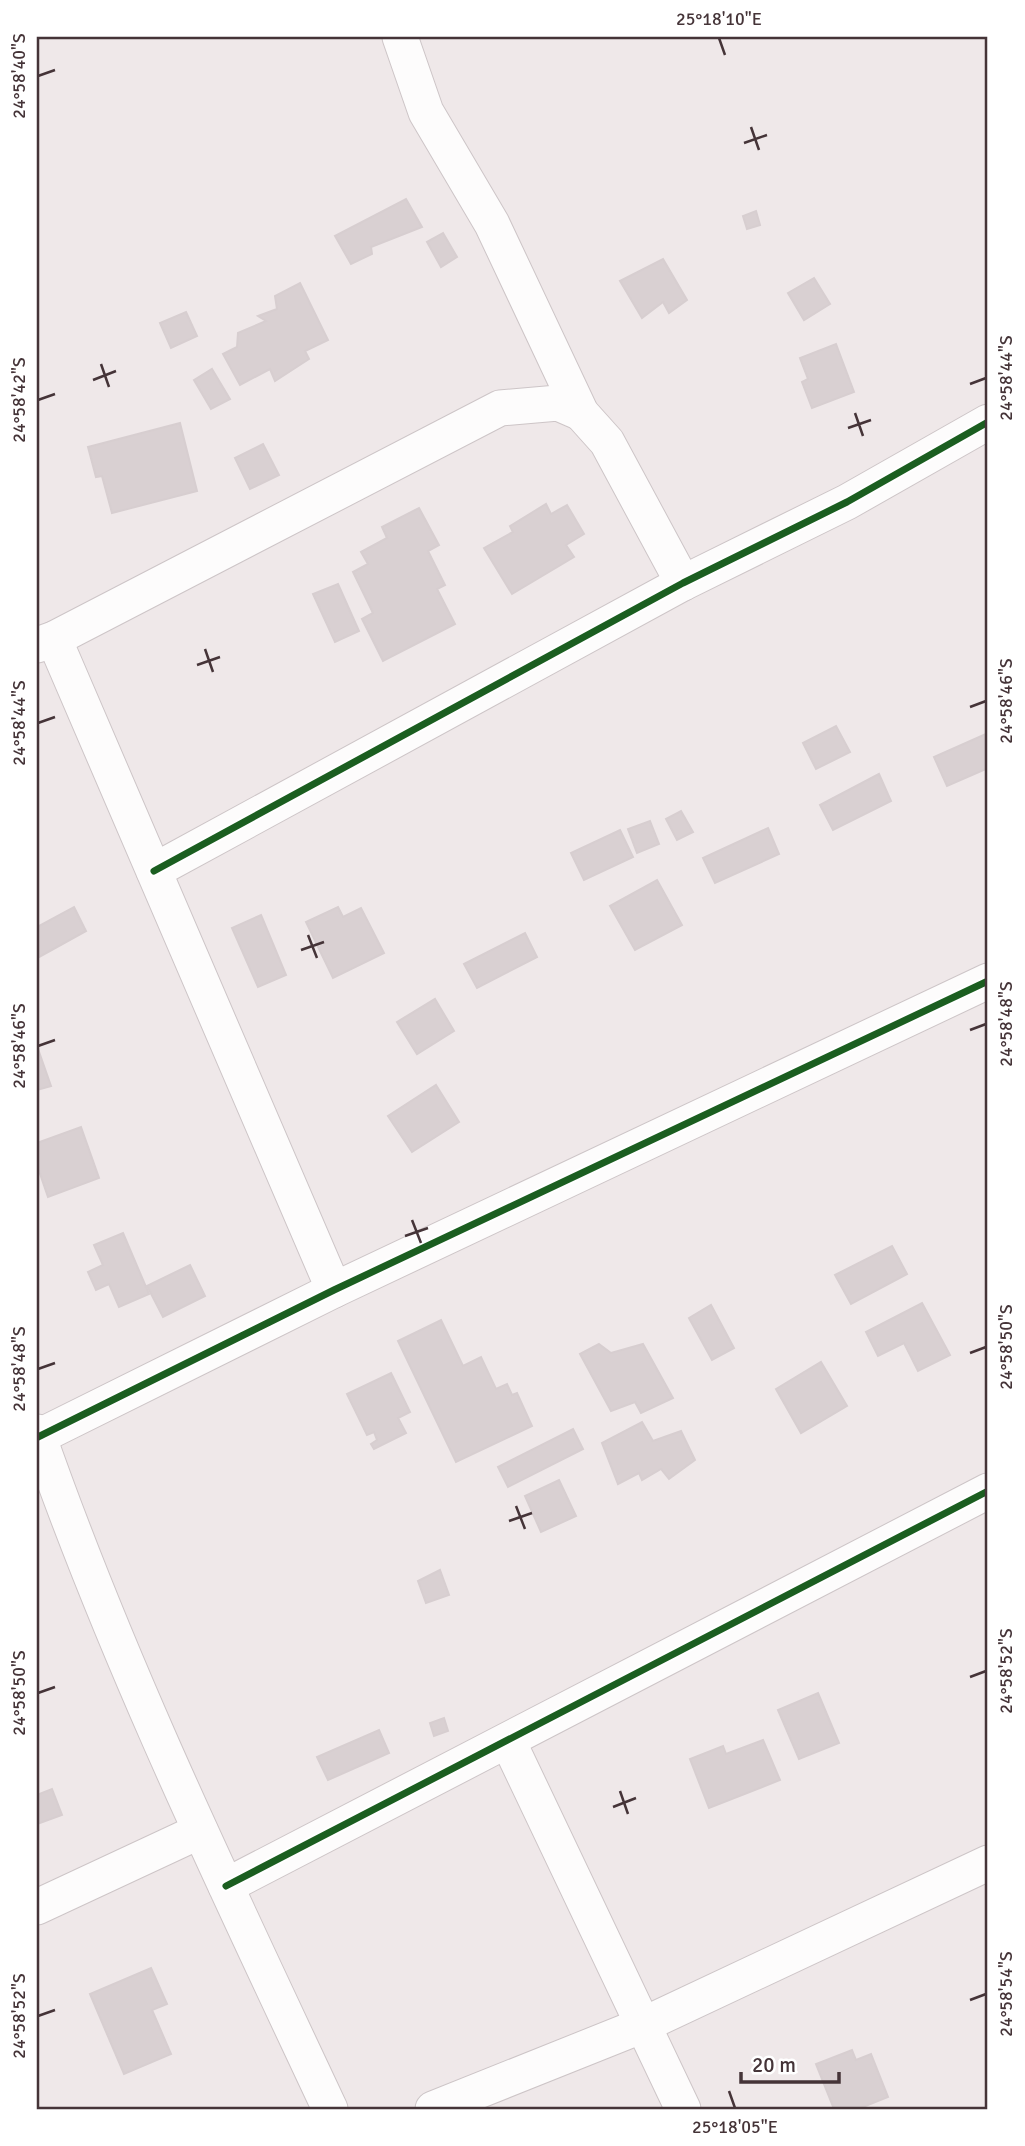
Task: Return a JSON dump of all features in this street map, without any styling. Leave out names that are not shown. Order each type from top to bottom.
[{"type":"street","points":[[400,37],[426,112],[492,224],[581,413],[607,442],[683,583]]},
{"type":"street","points":[[334,1290],[154,871],[46,642],[500,408],[558,403],[581,413]]},
{"type":"street","points":[[154,871],[683,583],[847,502],[988,422]]},
{"type":"street","points":[[330,2109],[200,1830],[94,1583],[38,1434],[334,1290],[988,981]]},
{"type":"street","points":[[226,1886],[988,1491]]},
{"type":"street","points":[[508,1741],[683,2109]]},
{"type":"street","points":[[37,1907],[200,1830]]},
{"type":"street","points":[[433,2109],[643,2025],[988,1863]]},
{"type":"building","points":[[406,199],[422,227],[371,247],[372,254],[351,264],[335,236]]},
{"type":"building","points":[[756,211],[760,225],[747,229],[743,216]]},
{"type":"building","points":[[443,233],[457,257],[441,267],[427,242]]},
{"type":"building","points":[[663,259],[687,300],[669,313],[663,302],[642,318],[620,281]]},
{"type":"building","points":[[814,278],[830,304],[804,320],[788,293]]},
{"type":"building","points":[[300,283],[328,340],[305,351],[309,359],[275,381],[270,369],[240,385],[223,354],[237,347],[238,333],[266,321],[258,316],[277,309],[275,296]]},
{"type":"building","points":[[186,312],[197,336],[171,348],[160,323]]},
{"type":"building","points":[[836,344],[854,392],[812,408],[802,382],[808,379],[800,358]]},
{"type":"building","points":[[212,369],[230,399],[211,409],[194,380]]},
{"type":"building","points":[[180,423],[197,491],[112,513],[102,476],[96,477],[88,447]]},
{"type":"building","points":[[263,444],[279,475],[250,489],[235,458]]},
{"type":"building","points":[[546,504],[551,514],[567,505],[584,534],[566,545],[574,557],[512,594],[484,548],[513,532],[510,526]]},
{"type":"building","points":[[419,508],[439,545],[428,551],[445,585],[437,589],[455,624],[383,661],[362,619],[373,613],[353,572],[368,564],[361,552],[387,538],[382,527]]},
{"type":"building","points":[[338,584],[359,631],[335,642],[313,594]]},
{"type":"building","points":[[836,726],[850,752],[816,769],[803,743]]},
{"type":"building","points":[[988,733],[988,768],[947,786],[934,757]]},
{"type":"building","points":[[879,774],[891,801],[833,830],[820,805]]},
{"type":"building","points":[[681,811],[693,832],[677,840],[666,819]]},
{"type":"building","points":[[650,821],[659,844],[637,853],[628,829]]},
{"type":"building","points":[[768,828],[779,854],[715,883],[703,858]]},
{"type":"building","points":[[620,830],[633,857],[584,880],[571,853]]},
{"type":"building","points":[[657,880],[682,925],[635,950],[610,906]]},
{"type":"building","points":[[74,907],[86,931],[39,957],[37,927]]},
{"type":"building","points":[[338,907],[343,917],[361,908],[384,953],[333,978],[306,922]]},
{"type":"building","points":[[261,915],[286,975],[258,987],[232,928]]},
{"type":"building","points":[[525,933],[537,957],[477,988],[464,964]]},
{"type":"building","points":[[435,999],[454,1031],[417,1054],[397,1022]]},
{"type":"building","points":[[37,1046],[51,1086],[37,1090]]},
{"type":"building","points":[[436,1085],[459,1122],[412,1152],[388,1116]]},
{"type":"building","points":[[81,1127],[99,1178],[48,1197],[37,1165],[37,1143]]},
{"type":"building","points":[[123,1233],[149,1294],[119,1307],[109,1284],[96,1290],[88,1272],[103,1265],[94,1245]]},
{"type":"building","points":[[892,1246],[907,1274],[851,1304],[835,1275]]},
{"type":"building","points":[[190,1265],[205,1296],[163,1317],[147,1286]]},
{"type":"building","points":[[922,1303],[950,1355],[918,1371],[904,1343],[878,1356],[866,1332]]},
{"type":"building","points":[[711,1305],[734,1348],[712,1360],[689,1318]]},
{"type":"building","points":[[441,1320],[463,1366],[481,1357],[496,1389],[507,1384],[512,1395],[517,1393],[532,1426],[456,1462],[398,1341]]},
{"type":"building","points":[[599,1344],[611,1353],[643,1344],[673,1398],[641,1413],[635,1402],[611,1411],[580,1354]]},
{"type":"building","points":[[821,1362],[847,1406],[801,1433],[776,1389]]},
{"type":"building","points":[[391,1373],[410,1412],[398,1418],[406,1433],[374,1449],[371,1444],[377,1440],[374,1432],[367,1435],[347,1394]]},
{"type":"building","points":[[642,1422],[653,1441],[681,1431],[695,1460],[669,1479],[661,1469],[642,1480],[639,1473],[618,1484],[602,1443]]},
{"type":"building","points":[[573,1429],[583,1449],[508,1487],[498,1467]]},
{"type":"building","points":[[559,1480],[576,1516],[541,1532],[525,1496]]},
{"type":"building","points":[[440,1570],[449,1595],[426,1603],[418,1581]]},
{"type":"building","points":[[818,1693],[839,1743],[799,1759],[778,1710]]},
{"type":"building","points":[[444,1718],[448,1731],[434,1736],[430,1723]]},
{"type":"building","points":[[379,1730],[389,1753],[328,1780],[317,1757]]},
{"type":"building","points":[[763,1740],[780,1780],[709,1808],[690,1759],[723,1746],[726,1754]]},
{"type":"building","points":[[52,1789],[62,1815],[37,1824],[37,1795]]},
{"type":"building","points":[[151,1968],[167,2004],[152,2010],[171,2054],[124,2074],[90,1994]]},
{"type":"building","points":[[852,2050],[856,2060],[871,2054],[888,2097],[858,2109],[834,2109],[816,2064]]},
{"type":"cycle path","points":[[154,871],[683,583],[847,502],[988,422]]},
{"type":"cycle path","points":[[38,1437],[334,1290],[988,981]]},
{"type":"cycle path","points":[[226,1886],[988,1491]]}]
